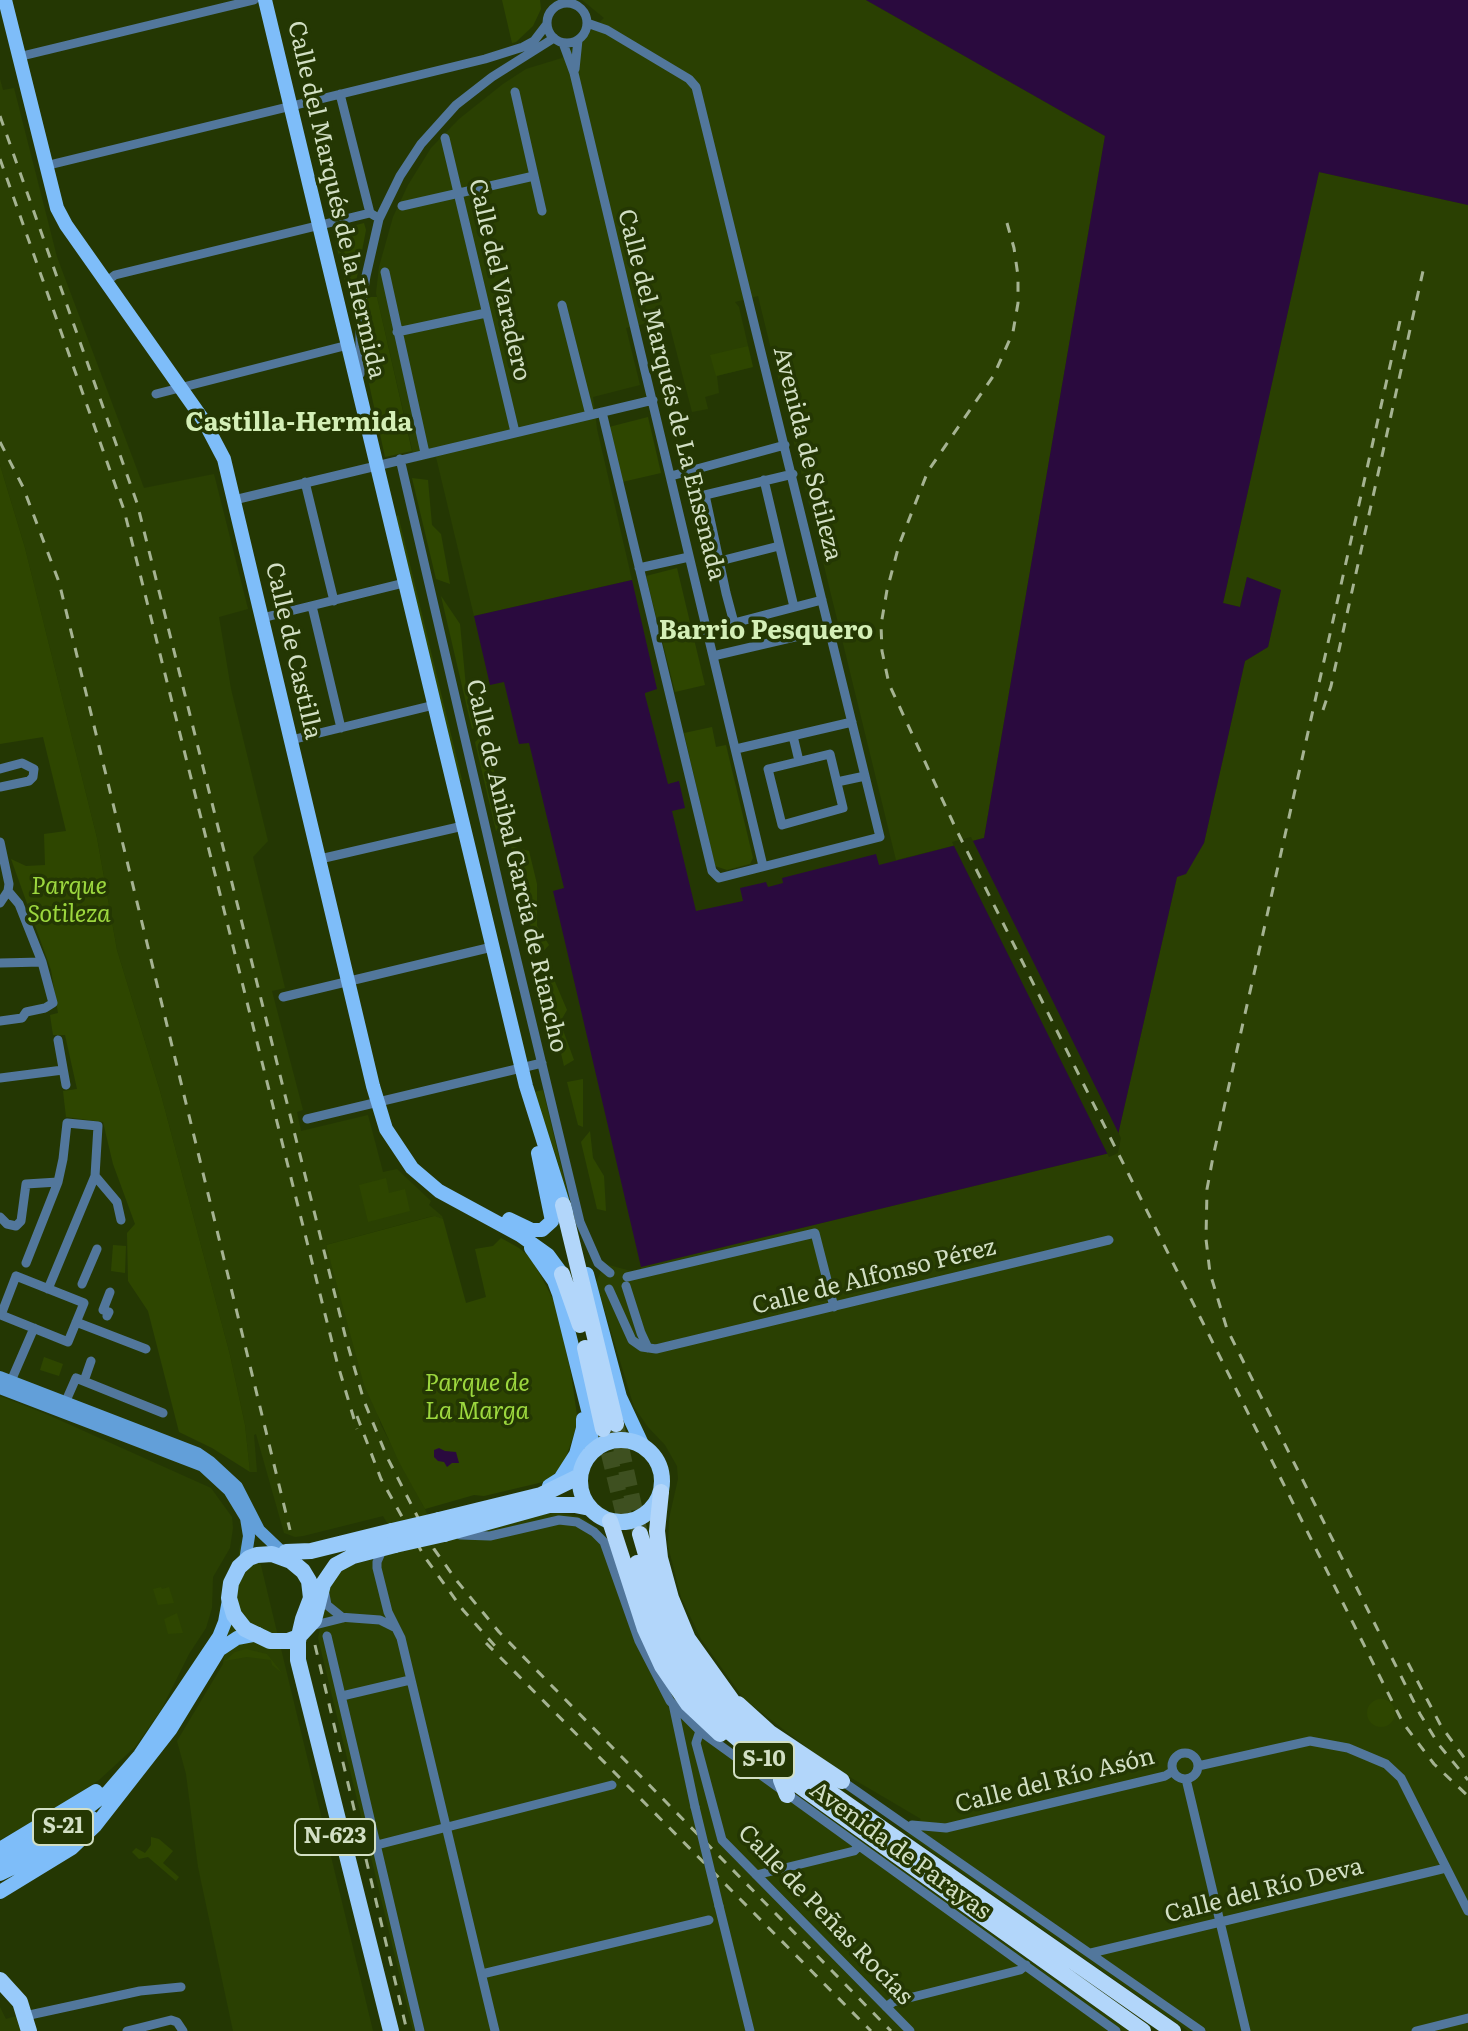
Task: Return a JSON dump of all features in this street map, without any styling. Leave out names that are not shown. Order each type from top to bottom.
[{"type":"highway","points":[[562,1274],[572,1296],[609,1426],[563,1205]]},
{"type":"highway","points":[[590,1508],[582,1493],[580,1476],[584,1462],[592,1451],[614,1440],[627,1439],[642,1444],[661,1469],[657,1531],[665,1578],[688,1639],[720,1686],[751,1726],[884,1821],[985,1908]]},
{"type":"highway","points":[[442,1527],[553,1491],[580,1476]]},
{"type":"highway","points":[[269,1640],[238,1610],[235,1591],[242,1561],[262,1554],[382,1542],[549,1505],[590,1508],[610,1521],[635,1520],[651,1509],[661,1492]]},
{"type":"highway","points":[[610,1521],[652,1646],[672,1684],[688,1704],[784,1787],[917,1878],[985,1908]]},
{"type":"highway","name":"S-10","points":[[635,1536],[648,1603],[667,1650],[695,1694],[732,1734],[769,1764],[1173,2031]]},
{"type":"highway","points":[[304,1630],[318,1595],[318,1577],[333,1561],[382,1542]]},
{"type":"highway","points":[[286,1552],[309,1569],[318,1595]]},
{"type":"highway","points":[[286,1552],[309,1581],[311,1598],[304,1630]]},
{"type":"highway","name":"S-21","points":[[226,1598],[242,1561]]},
{"type":"highway","points":[[226,1598],[236,1619],[269,1640]]},
{"type":"highway","name":"S-21","points":[[269,1640],[284,1642],[304,1630]]},
{"type":"highway","name":"N-623","points":[[304,1630],[301,1652],[314,1719],[391,2031]]},
{"type":"highway","name":"N-623","points":[[269,1640],[294,1671],[382,2031]]},
{"type":"highway","points":[[652,1646],[654,1670]]},
{"type":"highway","points":[[720,1686],[770,1733],[842,1781]]},
{"type":"highway","name":"S-10","points":[[985,1908],[1143,2031]]},
{"type":"highway","points":[[0,1980],[14,1994],[27,2023]]},
{"type":"main road","name":"Calle de Castilla","points":[[5,0],[52,194],[66,225],[182,388],[219,447],[386,1129],[400,1153],[433,1187],[451,1200],[520,1235],[548,1255],[562,1274]]},
{"type":"main road","name":"Calle del Marqués de la Hermida","points":[[265,0],[404,583],[428,707],[464,828],[527,1090],[599,1315],[620,1397],[642,1444]]},
{"type":"main road","points":[[433,1187],[532,1230],[548,1227],[552,1221],[552,1211],[527,1090]]},
{"type":"main road","points":[[520,1235],[554,1281],[590,1418],[592,1451]]},
{"type":"main road","points":[[4,1382],[163,1440],[206,1459],[228,1476],[256,1526],[271,1543],[286,1552]]},
{"type":"main road","points":[[4,1382],[203,1466],[218,1477],[244,1505],[249,1528],[242,1561]]},
{"type":"main road","points":[[528,1497],[560,1479],[576,1454],[583,1428],[581,1386]]},
{"type":"main road","name":"S-21","points":[[0,1864],[80,1816],[108,1792],[140,1755],[221,1633],[226,1598]]},
{"type":"main road","name":"S-21","points":[[0,1874],[38,1856],[77,1830],[113,1800],[144,1767],[221,1647],[237,1638],[269,1640]]},
{"type":"main road","name":"S-21","points":[[0,1849],[118,1780]]},
{"type":"main road","name":"S-21","points":[[0,1892],[72,1848],[95,1826],[113,1800]]},
{"type":"street","points":[[18,57],[254,0]]},
{"type":"street","points":[[45,166],[519,49],[534,41],[547,24],[549,0]]},
{"type":"street","points":[[360,397],[362,301],[379,219],[400,176],[435,126],[492,77],[558,40],[578,40],[585,31],[587,23],[583,11],[572,4],[560,5],[549,13]]},
{"type":"street","name":"Avenida de Sotileza","points":[[587,23],[607,30],[693,82],[793,474],[880,837],[763,866]]},
{"type":"street","points":[[547,24],[558,40]]},
{"type":"street","name":"Calle del Marqués de La Ensenada","points":[[558,40],[574,73],[763,866]]},
{"type":"street","name":"Calle del Marqués de La Ensenada","points":[[574,73],[578,40]]},
{"type":"street","points":[[515,92],[542,211]]},
{"type":"street","points":[[340,94],[370,213],[379,219]]},
{"type":"street","name":"Calle del Varadero","points":[[445,138],[515,432]]},
{"type":"street","points":[[402,206],[534,176]]},
{"type":"street","points":[[107,281],[115,275],[370,213]]},
{"type":"street","points":[[385,272],[425,453]]},
{"type":"street","points":[[562,305],[590,415]]},
{"type":"street","points":[[397,332],[486,313]]},
{"type":"street","points":[[156,394],[348,345]]},
{"type":"street","points":[[234,500],[653,400]]},
{"type":"street","points":[[602,412],[712,871],[719,878],[763,866]]},
{"type":"street","points":[[671,476],[785,445]]},
{"type":"street","name":"Calle de Anibal García de Riancho","points":[[400,459],[580,1222],[598,1263],[610,1273]]},
{"type":"street","points":[[793,474],[705,495],[734,623],[822,600]]},
{"type":"street","points":[[764,480],[794,607]]},
{"type":"street","points":[[305,482],[334,601]]},
{"type":"street","points":[[720,561],[779,546]]},
{"type":"street","points":[[639,568],[689,557]]},
{"type":"street","points":[[262,618],[404,583]]},
{"type":"street","points":[[312,606],[341,728]]},
{"type":"street","points":[[713,656],[829,629]]},
{"type":"street","points":[[291,740],[428,707]]},
{"type":"street","points":[[736,749],[852,722]]},
{"type":"street","points":[[793,736],[799,761]]},
{"type":"street","points":[[830,754],[843,808],[782,825],[768,769],[799,761],[830,754]]},
{"type":"street","points":[[0,769],[22,763],[34,769],[33,777],[23,784],[0,787]]},
{"type":"street","points":[[837,782],[865,776]]},
{"type":"street","points":[[320,859],[485,825]]},
{"type":"street","points":[[0,842],[8,874],[8,891],[0,903]]},
{"type":"street","points":[[0,1021],[22,1018],[26,1012],[53,1003],[42,962],[19,904],[8,891]]},
{"type":"street","points":[[283,997],[492,947]]},
{"type":"street","points":[[0,963],[42,962]]},
{"type":"street","points":[[58,1040],[66,1085]]},
{"type":"street","points":[[307,1119],[542,1063]]},
{"type":"street","points":[[0,1078],[63,1070]]},
{"type":"street","points":[[23,1271],[48,1289],[77,1297],[84,1303],[68,1342],[1,1315],[16,1276],[23,1271],[58,1182],[67,1123],[98,1126],[95,1176],[48,1289]]},
{"type":"street","points":[[95,1176],[117,1202],[121,1220]]},
{"type":"street","points":[[0,1217],[13,1227],[21,1221],[26,1184],[58,1182]]},
{"type":"street","points":[[22,1215],[44,1217]]},
{"type":"street","points":[[648,1348],[626,1282],[815,1233],[834,1307]]},
{"type":"street","name":"Calle de Alfonso Pérez","points":[[648,1348],[666,1348],[1109,1240]]},
{"type":"street","points":[[82,1284],[97,1249]]},
{"type":"street","points":[[609,1289],[632,1340],[648,1348]]},
{"type":"street","points":[[103,1324],[109,1312],[103,1310],[110,1292]]},
{"type":"street","points":[[76,1322],[103,1324],[146,1349]]},
{"type":"street","points":[[4,1382],[34,1328]]},
{"type":"street","points":[[84,1381],[91,1361]]},
{"type":"street","points":[[65,1403],[76,1378],[163,1413]]},
{"type":"street","name":"Avenida de Parayas","points":[[442,1527],[490,1536],[544,1522],[567,1520],[594,1532],[604,1542],[629,1616],[654,1670],[673,1704],[700,1731],[784,1787],[858,1847],[1116,2031]]},
{"type":"street","points":[[340,1618],[325,1600],[330,1577],[343,1565],[366,1557],[382,1542]]},
{"type":"street","points":[[382,1542],[377,1568],[394,1627],[401,1638],[495,2031]]},
{"type":"street","points":[[318,1595],[340,1618]]},
{"type":"street","points":[[304,1630],[340,1618],[380,1620],[394,1627]]},
{"type":"street","points":[[327,1636],[420,2031]]},
{"type":"street","points":[[342,1696],[410,1680]]},
{"type":"street","points":[[673,1704],[750,2031]]},
{"type":"street","name":"Calle de Peñas Rocías","points":[[700,1731],[696,1743],[722,1840],[910,2031]]},
{"type":"street","points":[[1198,1766],[1298,1743],[1331,1743],[1366,1754],[1394,1770],[1401,1778],[1468,1911]]},
{"type":"street","points":[[1181,1754],[1191,1755],[1198,1766],[1195,1774],[1186,1779],[1178,1777],[1173,1771],[1174,1760],[1181,1754]]},
{"type":"street","name":"Calle del Río Asón","points":[[903,1822],[919,1827],[946,1828],[1165,1776],[1173,1771]]},
{"type":"street","points":[[1186,1779],[1246,2031]]},
{"type":"street","name":"Avenida de Parayas","points":[[842,1781],[1201,2031]]},
{"type":"street","points":[[377,1845],[612,1785]]},
{"type":"street","name":"Calle del Río Asón","points":[[937,1847],[937,1835],[946,1828]]},
{"type":"street","points":[[756,1875],[854,1851],[858,1847]]},
{"type":"street","name":"Calle del Río Deva","points":[[1091,1953],[1446,1868]]},
{"type":"street","points":[[482,1974],[709,1920]]},
{"type":"street","points":[[886,2007],[893,2002],[1020,1970],[1026,1965]]},
{"type":"street","points":[[27,2023],[140,1991],[181,1987]]},
{"type":"street","points":[[1416,2031],[1468,2018]]},
{"type":"street","points":[[127,2031],[155,2028],[171,2020],[177,2022],[183,2031]]},
{"type":"shaded area","points":[[582,0],[866,0],[1105,136],[984,838],[896,860],[758,296],[735,302],[739,307],[753,367],[717,376],[719,393],[705,397],[708,409],[692,412],[669,323],[650,328],[648,323],[626,328],[640,385],[593,397],[597,429],[632,580],[474,616],[436,457],[415,462],[376,293],[379,267],[393,217],[431,148],[459,119],[503,84],[526,69],[562,58],[604,18]]},
{"type":"shaded area","points":[[866,0],[1468,0],[1468,205],[1319,172],[1223,603],[1240,607],[1247,577],[1281,590],[1268,647],[1245,661],[1204,843],[1186,874],[1177,877],[1114,1152],[641,1267],[553,891],[564,888],[529,743],[519,744],[504,682],[490,685],[474,616],[632,580],[657,689],[645,695],[668,784],[679,781],[685,808],[672,811],[696,911],[743,901],[740,888],[766,882],[768,887],[783,883],[782,878],[876,854],[879,865],[984,838],[1105,136]]},
{"type":"shaded area","points":[[0,79],[3,90],[14,88],[57,257],[144,488],[214,474],[248,609],[219,617],[231,689],[268,841],[253,857],[285,988],[272,991],[303,1110],[297,1112],[301,1131],[368,1115],[383,1172],[397,1169],[431,1201],[429,1205],[443,1219],[433,1216],[326,1245],[381,1425],[425,1509],[438,1541],[554,1512],[581,1517],[597,1528],[608,1539],[719,1740],[1129,2031],[413,2031],[318,1638],[327,1595],[343,1568],[403,1550],[383,1516],[303,1536],[284,1533],[256,1434],[257,1472],[250,1472],[245,1425],[230,1355],[160,1091],[117,950],[97,838],[25,548],[0,465]]},
{"type":"shaded area","points":[[1319,172],[1468,205],[1468,2031],[1188,2031],[907,1834],[921,1819],[831,1766],[744,1699],[701,1639],[681,1597],[668,1546],[669,1519],[678,1479],[677,1466],[665,1445],[634,1407],[596,1282],[605,1264],[631,1271],[641,1270],[641,1267],[1114,1152],[1177,877],[1204,843],[1245,661],[1268,647],[1281,590],[1247,577],[1240,607],[1223,603]]},
{"type":"shaded area","points":[[0,1396],[211,1488],[232,1517],[233,1528],[230,1548],[213,1577],[212,1608],[206,1628],[161,1710],[135,1747],[99,1780],[0,1840]]},
{"type":"shaded area","points":[[439,1448],[456,1452],[459,1463],[447,1467],[444,1462],[438,1461],[434,1450]]},
{"type":"shaded area","points":[[240,1545],[257,1549],[373,2031],[233,2031],[198,1867],[186,1774],[177,1741],[223,1664]]},
{"type":"shaded area","points":[[0,2007],[6,2019],[20,2015],[24,2031],[0,2031]]},
{"type":"green space","points":[[502,0],[540,0],[541,9],[533,26],[516,42],[512,43]]},
{"type":"green space","points":[[364,223],[366,230],[351,308],[333,231]]},
{"type":"green space","points":[[366,297],[377,297],[412,451],[385,457],[366,370]]},
{"type":"green space","points":[[748,346],[753,367],[716,376],[710,355]]},
{"type":"green space","points":[[648,417],[661,473],[622,482],[609,427]]},
{"type":"green space","name":"Parque Sotileza","points":[[0,465],[25,548],[97,838],[117,950],[160,1091],[230,1355],[245,1425],[250,1472],[179,1432],[148,1311],[128,1281],[127,1233],[135,1224],[113,1164],[103,1122],[66,1117],[63,1091],[77,1089],[65,1035],[53,1035],[50,1015],[58,1013],[51,970],[11,859],[26,866],[45,865],[44,834],[66,831],[43,737],[0,744]]},
{"type":"green space","points":[[412,478],[428,480],[432,525],[441,534],[450,584],[436,579]]},
{"type":"green space","points":[[398,515],[462,780],[459,780]]},
{"type":"green space","points":[[677,568],[705,685],[675,692],[646,576]]},
{"type":"green space","points":[[441,596],[460,624],[466,687],[482,724],[472,729]]},
{"type":"green space","points":[[712,727],[716,747],[726,745],[753,858],[750,864],[727,870],[715,866],[684,733]]},
{"type":"green space","points":[[485,733],[507,825],[496,831],[475,742]]},
{"type":"green space","points":[[511,846],[529,851],[537,884],[537,926],[549,945],[538,957]]},
{"type":"green space","points":[[547,963],[567,1010],[560,1022],[574,1060],[564,1066],[541,968]]},
{"type":"green space","points":[[583,1079],[583,1127],[578,1125],[567,1082]]},
{"type":"green space","points":[[543,1090],[573,1220],[557,1159],[534,1092]]},
{"type":"green space","points":[[590,1131],[593,1158],[604,1176],[606,1211],[597,1209],[581,1142]]},
{"type":"green space","points":[[386,1178],[389,1193],[405,1189],[410,1211],[368,1222],[359,1185]]},
{"type":"green space","name":"Parque de La Marga","points":[[434,1216],[443,1219],[466,1303],[486,1297],[475,1249],[493,1246],[501,1238],[532,1259],[556,1305],[578,1422],[564,1463],[543,1482],[484,1496],[474,1495],[425,1509],[399,1462],[364,1385],[326,1245]]},
{"type":"green space","points":[[113,1245],[126,1246],[125,1273],[111,1271]]},
{"type":"green space","points":[[44,1357],[63,1364],[59,1376],[40,1370]]},
{"type":"green space","points":[[169,1587],[174,1603],[158,1605],[153,1589]]},
{"type":"green space","points":[[177,1613],[183,1633],[168,1634],[164,1619]]},
{"type":"green space","points":[[246,1649],[267,1654],[282,1673],[272,1665],[271,1660],[247,1657],[225,1661],[235,1652]]},
{"type":"green space","points":[[1381,1699],[1391,1703],[1395,1713],[1391,1723],[1381,1727],[1371,1723],[1367,1713],[1371,1703]]},
{"type":"green space","points":[[151,1837],[159,1839],[173,1851],[163,1863],[179,1877],[176,1881],[148,1857],[139,1859],[132,1852],[136,1848],[145,1853],[151,1845]]},
{"type":"pier","points":[[971,837],[1121,1138],[1118,1153],[1109,1157],[952,842]]},
{"type":"tunnel","points":[[616,1424],[640,1534]]},
{"type":"tunnel","points":[[603,1429],[627,1528]]},
{"type":"railway","points":[[0,116],[137,503],[346,1339],[364,1401],[387,1457],[434,1549],[499,1632],[891,2031]]},
{"type":"railway","points":[[0,159],[124,510],[337,1362],[357,1429]]},
{"type":"railway","points":[[1007,223],[1018,276],[1018,303],[1013,332],[994,375],[928,471],[899,545],[881,625],[882,651],[889,684],[956,829],[1403,1723],[1434,1764],[1468,1796]]},
{"type":"railway","points":[[1323,710],[1331,686],[1423,271]]},
{"type":"railway","points":[[1400,321],[1213,1157],[1207,1189],[1206,1239],[1210,1273],[1227,1329],[1420,1714],[1439,1745],[1468,1780]]},
{"type":"railway","points":[[0,442],[23,487],[59,582],[290,1530]]},
{"type":"railway","points":[[357,1416],[381,1479],[424,1556],[463,1610],[496,1647]]},
{"type":"railway","points":[[486,1643],[871,2031]]},
{"type":"railway","points":[[315,1645],[407,2031]]},
{"type":"railway","points":[[1408,1663],[1441,1726],[1468,1763]]},
{"type":"district","name":"Castilla-Hermida","points":[[299,423]]},
{"type":"district","name":"Barrio Pesquero","points":[[766,631]]}]
